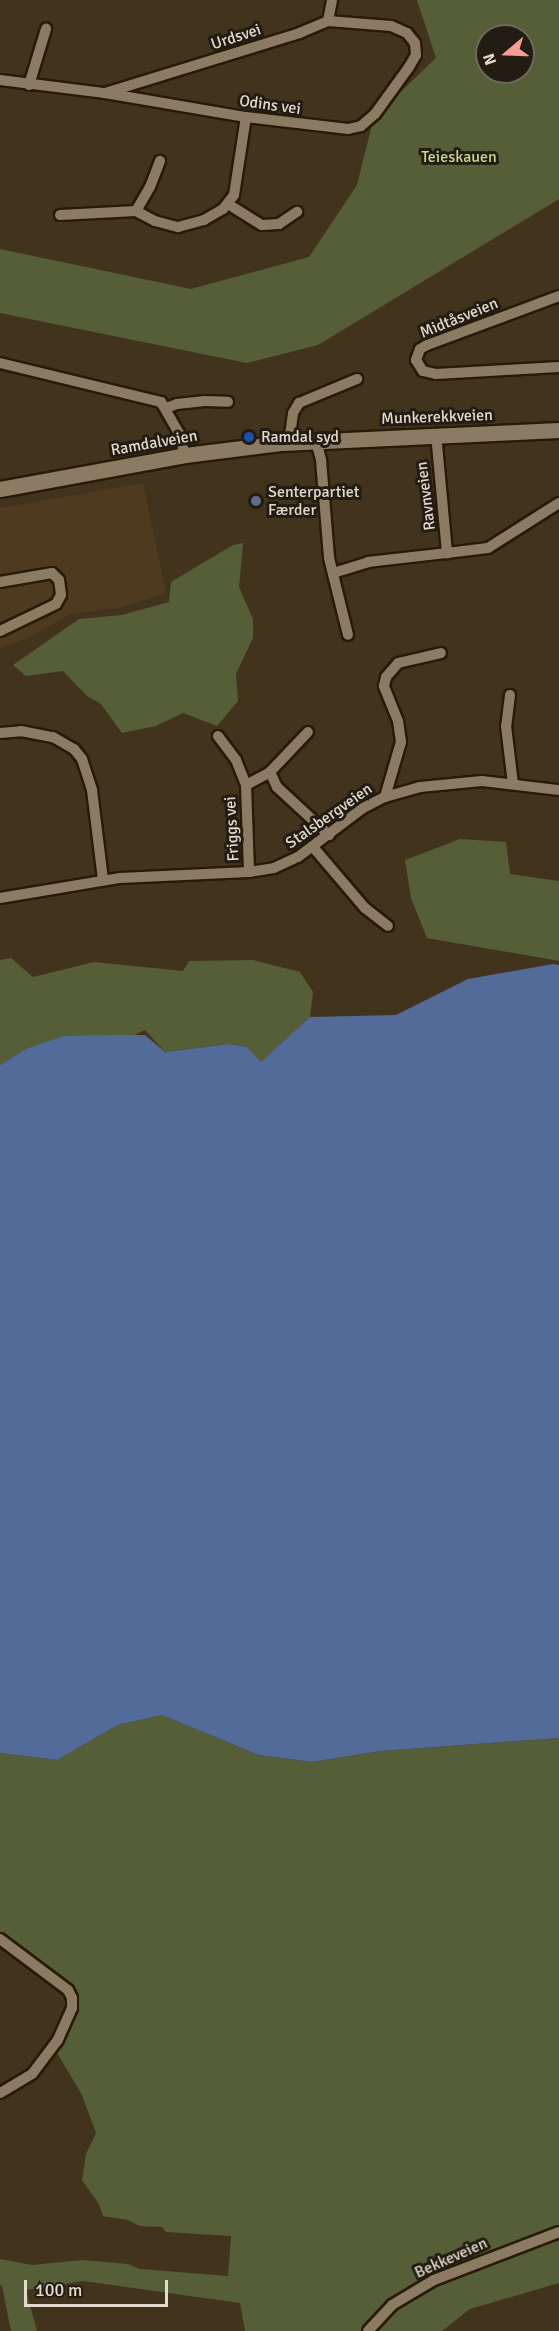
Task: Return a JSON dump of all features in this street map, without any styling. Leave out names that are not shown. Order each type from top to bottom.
[{"type":"main road","name":"Munkerekkveien","points":[[316,441],[559,430]]},
{"type":"main road","name":"Ramdalveien","points":[[0,489],[185,455],[289,442],[316,441]]},
{"type":"street","points":[[328,21],[332,0]]},
{"type":"street","name":"Urdsvei","points":[[105,93],[328,21],[377,23]]},
{"type":"street","name":"Odins vei","points":[[0,80],[105,93],[246,117],[341,129],[355,128],[367,123],[416,55],[415,43],[406,33],[377,23]]},
{"type":"street","points":[[29,85],[46,29]]},
{"type":"street","points":[[60,215],[136,211],[155,221],[178,227],[204,220],[228,204],[238,184],[246,117]]},
{"type":"street","points":[[136,211],[150,188],[160,161]]},
{"type":"street","points":[[228,204],[262,225],[279,224],[297,212]]},
{"type":"street","name":"Midtåsveien","points":[[559,296],[427,345],[420,349],[416,360],[423,371],[436,374],[559,367]]},
{"type":"street","points":[[0,363],[157,400],[166,408],[179,433],[185,455]]},
{"type":"street","points":[[289,442],[292,413],[299,403],[357,379]]},
{"type":"street","points":[[166,408],[196,402],[228,402]]},
{"type":"street","name":"Ravnveien","points":[[436,434],[447,553]]},
{"type":"street","points":[[316,441],[321,460],[324,514],[333,573],[348,635]]},
{"type":"street","name":"Ravnveien","points":[[333,573],[368,562],[489,548],[559,503]]},
{"type":"street","points":[[0,582],[52,573],[59,580],[61,595],[56,604],[0,631]]},
{"type":"street","name":"Stalsbergveien","points":[[0,898],[103,880],[249,872],[285,864],[313,847],[363,808],[385,797],[401,742],[398,721],[384,686],[386,676],[398,663],[441,653]]},
{"type":"street","points":[[510,695],[506,720],[513,784]]},
{"type":"street","points":[[0,733],[21,731],[53,737],[74,748],[82,759],[92,789],[103,880]]},
{"type":"street","name":"Friggs vei","points":[[246,785],[270,772],[308,732]]},
{"type":"street","name":"Friggs vei","points":[[218,736],[237,760],[246,785],[249,872]]},
{"type":"street","points":[[270,772],[277,787],[328,835]]},
{"type":"street","points":[[385,797],[441,784],[482,781],[559,790]]},
{"type":"street","points":[[313,847],[365,908],[388,926]]},
{"type":"street","points":[[0,1939],[68,1990],[72,1998],[72,2008],[57,2041],[32,2074],[0,2093]]},
{"type":"street","name":"Bekkeveien","points":[[368,2331],[392,2305],[434,2280],[559,2232]]},
{"type":"shaded area","points":[[143,483],[166,593],[119,608],[71,614],[28,638],[0,648],[0,508]]},
{"type":"green space","name":"Teieskauen","points":[[417,0],[559,0],[559,199],[318,345],[247,363],[0,313],[0,249],[191,289],[309,257],[357,185],[374,117],[436,58]]},
{"type":"green space","points":[[243,543],[239,587],[253,619],[253,638],[236,674],[238,701],[217,726],[183,713],[156,726],[122,733],[101,704],[87,696],[63,671],[26,676],[13,665],[79,619],[122,615],[169,602],[171,582],[233,545]]},
{"type":"green space","points":[[460,839],[506,842],[510,874],[559,881],[559,961],[427,938],[411,898],[405,860]]},
{"type":"green space","points":[[11,958],[33,977],[94,962],[183,971],[189,961],[253,960],[300,972],[313,992],[310,1017],[261,1063],[247,1047],[229,1044],[165,1052],[145,1030],[130,1037],[116,1035],[94,1037],[26,1049],[0,1065],[0,960]]},
{"type":"green space","points":[[162,1715],[259,1755],[312,1762],[381,1751],[559,1738],[559,2283],[470,2309],[442,2331],[245,2331],[240,2303],[83,2281],[26,2290],[37,2331],[11,2331],[0,2285],[0,2259],[32,2265],[82,2260],[128,2264],[140,2269],[228,2276],[231,2236],[166,2232],[162,2227],[140,2226],[128,2220],[103,2216],[99,2204],[82,2180],[86,2154],[96,2133],[82,2095],[50,2041],[65,2017],[67,1997],[0,1947],[0,1753],[57,1760],[118,1725]]},
{"type":"water","points":[[553,964],[559,965],[559,1738],[381,1751],[312,1762],[259,1755],[162,1715],[118,1725],[57,1760],[0,1753],[0,1065],[26,1049],[64,1036],[116,1035],[145,1035],[165,1052],[229,1044],[247,1047],[261,1062],[310,1017],[396,1015],[468,979]]},
{"type":"place","name":"Ramdal syd","points":[[249,437]]},
{"type":"place","name":"Senterpartiet Færder","points":[[256,501]]}]
